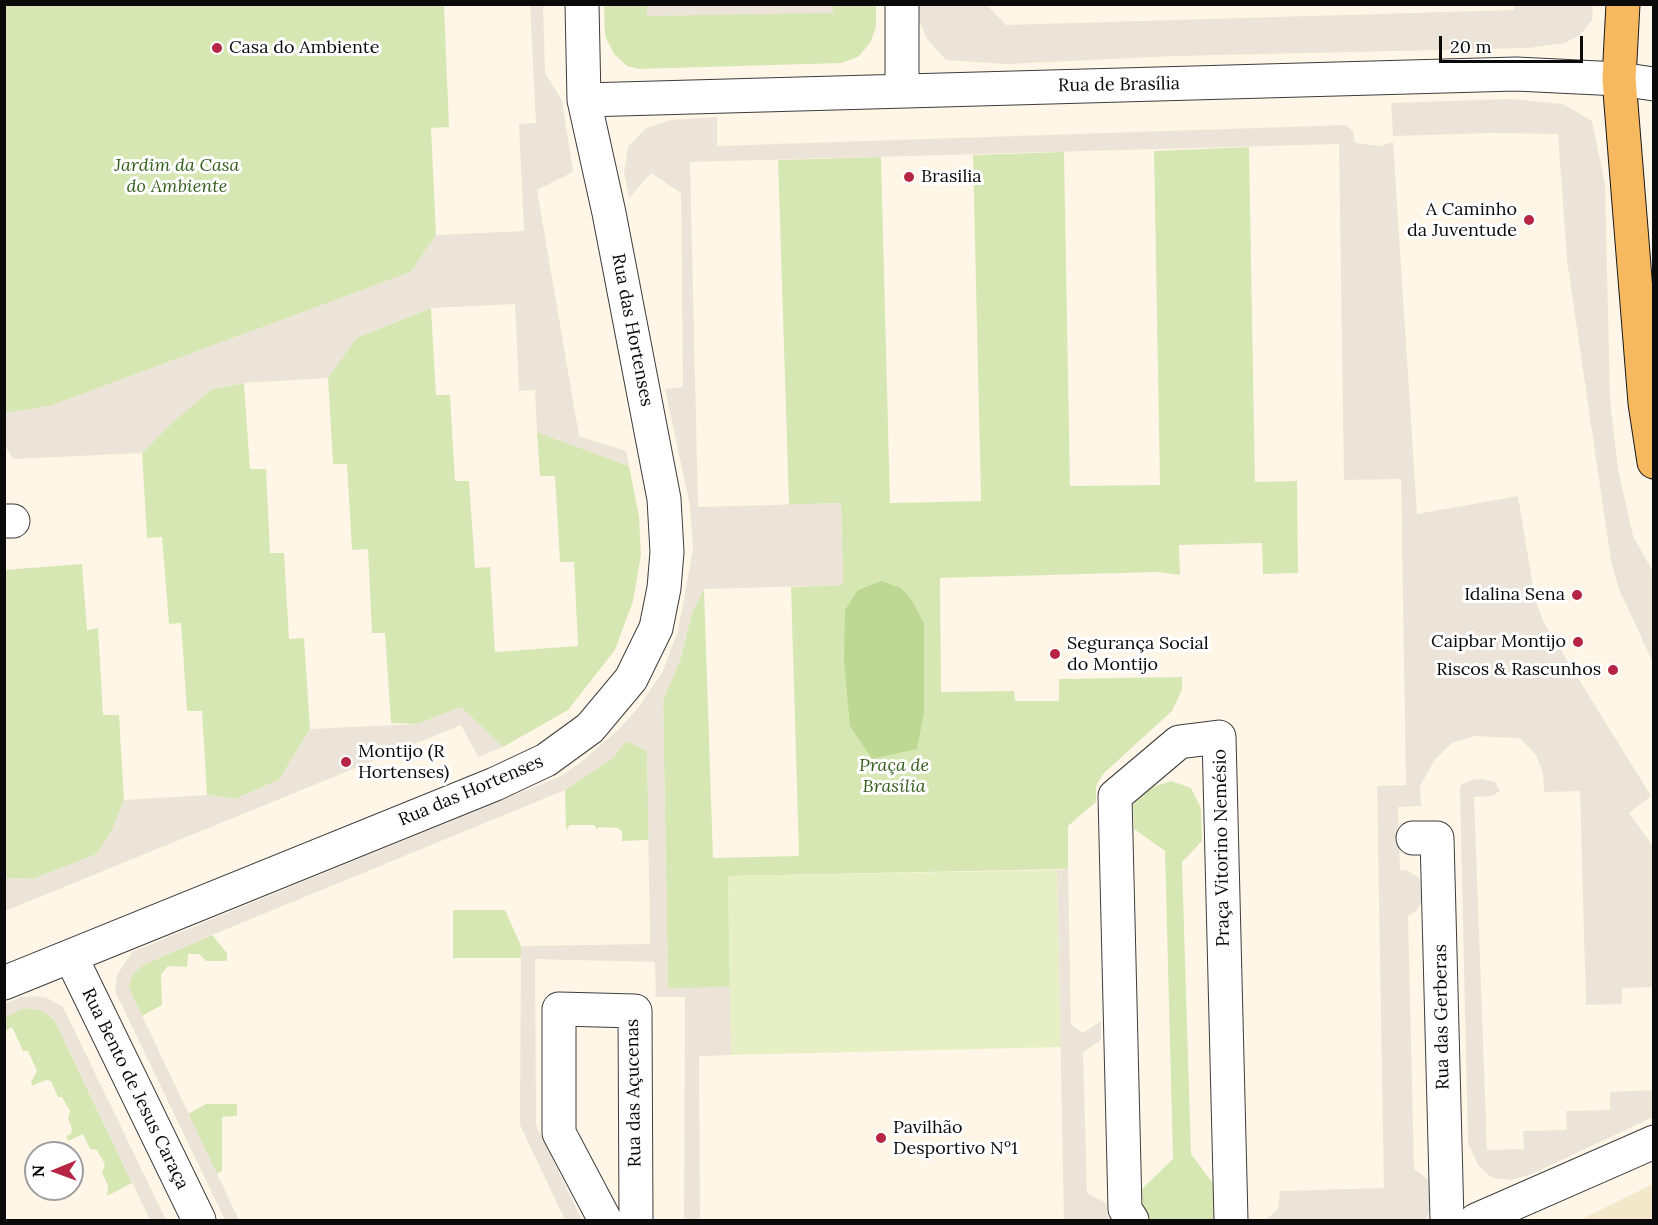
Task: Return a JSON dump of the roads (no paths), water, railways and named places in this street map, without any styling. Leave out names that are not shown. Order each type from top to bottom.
[{"type":"main road","points":[[1623,4],[1619,79],[1643,380],[1653,462]]},
{"type":"street","points":[[582,4],[584,100]]},
{"type":"street","points":[[902,4],[902,90]]},
{"type":"street","name":"Rua de Brasília","points":[[584,100],[1516,74],[1619,79],[1653,84]]},
{"type":"street","name":"Rua das Hortenses","points":[[4,983],[495,784],[546,760],[590,728],[631,679],[656,628],[664,588],[667,552],[664,499],[609,213],[584,100]]},
{"type":"street","name":"Praça Vitorino Nemésio","points":[[1132,1221],[1125,1209],[1115,796],[1179,742],[1219,737],[1231,1221]]},
{"type":"street","name":"Rua das Gerberas","points":[[1413,838],[1437,838],[1447,1221]]},
{"type":"street","name":"Rua Bento de Jesus Caraça","points":[[71,957],[198,1221]]},
{"type":"street","name":"Rua das Açucenas","points":[[606,1221],[559,1133],[559,1009],[635,1011],[636,1221]]},
{"type":"street","points":[[1476,1221],[1653,1142]]},
{"type":"place","name":"Casa do Ambiente","points":[[217,48]]},
{"type":"place","name":"Brasilia","points":[[909,177]]},
{"type":"place","name":"A Caminho da Juventude","points":[[1529,220]]},
{"type":"place","name":"Idalina Sena","points":[[1577,595]]},
{"type":"place","name":"Caipbar Montijo","points":[[1578,642]]},
{"type":"place","name":"Segurança Social do Montijo","points":[[1055,654]]},
{"type":"place","name":"Riscos & Rascunhos","points":[[1613,670]]},
{"type":"place","name":"Montijo (R Hortenses)","points":[[346,762]]},
{"type":"place","name":"Pavilhão Desportivo Nº1","points":[[881,1138]]},
{"type":"park label","name":"Jardim da Casa do Ambiente","points":[[177,176]]},
{"type":"park label","name":"Praça de Brasília","points":[[894,776]]}]
